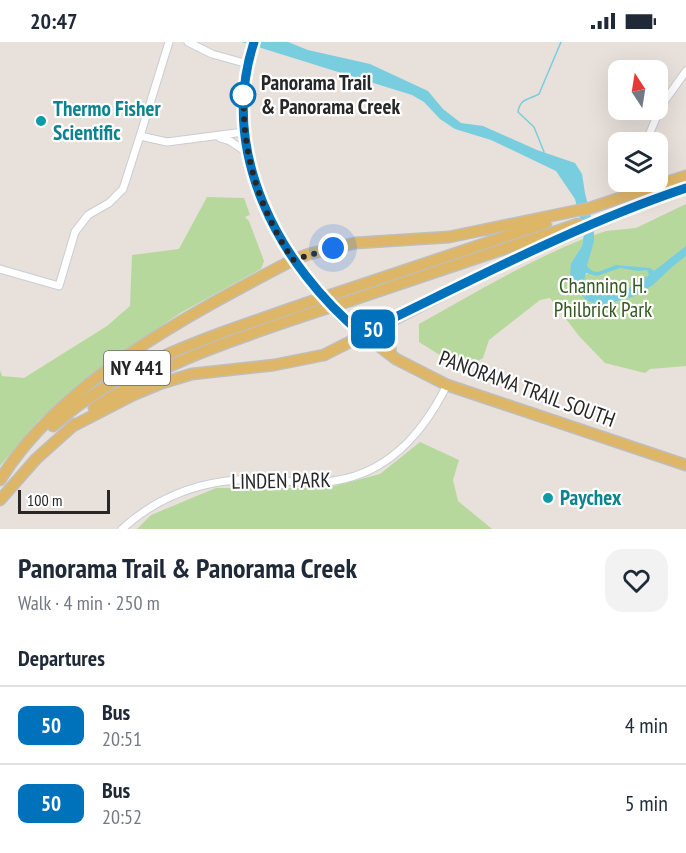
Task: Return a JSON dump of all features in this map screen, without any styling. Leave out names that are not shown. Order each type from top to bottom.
[{"type":"main road","name":"PANORAMA TRAIL SOUTH","points":[[253,46],[244,91],[244,132],[260,197],[293,260],[329,304],[363,335],[391,355],[447,385],[686,465]]},
{"type":"main road","points":[[71,427],[162,382],[192,375],[306,360],[324,354],[517,257],[589,208],[603,213],[686,176]]},
{"type":"main road","points":[[0,480],[15,455],[38,431],[73,398],[111,368],[193,313],[293,260],[355,243],[449,237],[482,231],[564,223],[686,188]]},
{"type":"main road","name":"NY 441","points":[[0,480],[29,448],[84,401],[135,369],[192,343],[343,291],[564,223]]},
{"type":"main road","name":"NY 441","points":[[0,500],[36,459],[71,427],[122,390],[175,362],[564,223]]},
{"type":"main road","points":[[391,355],[388,334],[395,318]]},
{"type":"street","points":[[0,269],[60,286],[75,232],[88,215],[109,203],[123,189],[170,42]]},
{"type":"street","points":[[188,42],[212,54],[248,64]]},
{"type":"street","points":[[650,132],[661,106],[686,71]]},
{"type":"street","points":[[140,136],[167,142],[244,132]]},
{"type":"street","points":[[214,136],[230,141],[248,153]]},
{"type":"street","name":"LINDEN PARK","points":[[122,529],[140,514],[164,500],[201,486],[254,479],[323,482],[355,476],[396,454],[416,436],[433,412],[447,385]]},
{"type":"green space","points":[[207,197],[244,198],[250,215],[245,217],[249,221],[264,261],[261,269],[182,312],[121,353],[38,421],[0,466],[0,370],[2,376],[24,378],[107,326],[130,306],[132,255],[179,249]]},
{"type":"green space","name":"Channing H. Philbrick Park","points":[[686,204],[686,366],[650,369],[645,373],[605,363],[579,336],[550,298],[540,300],[489,340],[483,358],[464,370],[419,342],[419,324],[520,268],[583,239],[582,246],[571,263],[573,280],[592,272],[587,266],[594,235],[606,231],[636,228]]},
{"type":"green space","points":[[420,442],[459,460],[453,480],[458,501],[492,529],[137,529],[151,515],[216,488],[327,488],[380,474]]},
{"type":"water","points":[[242,42],[288,42],[308,50],[370,64],[428,91],[443,109],[461,123],[483,126],[537,150],[575,163],[582,174],[594,230],[594,241],[587,266],[592,271],[598,272],[616,265],[650,268],[654,271],[686,246],[686,256],[653,285],[635,296],[600,306],[586,300],[578,291],[570,275],[571,263],[582,246],[584,234],[575,199],[556,171],[491,140],[455,129],[440,119],[424,102],[412,95]],"holes":[[[620,268],[647,270],[649,275],[630,287],[595,295],[584,281],[586,273],[597,276]]]},
{"type":"waterway","points":[[544,152],[534,127],[518,112],[523,102],[539,94],[561,42]]},
{"type":"bus line","name":"50","points":[[254,42],[246,73],[243,113],[248,153],[260,197],[293,260],[329,304],[363,335],[517,257],[640,204],[686,188]]},
{"type":"place","name":"Panorama Trail & Panorama Creek","points":[[243,95]]},
{"type":"place","name":"Thermo Fisher Scientific","points":[[41,121]]},
{"type":"place","name":"Paychex","points":[[548,498]]},
{"type":"route","points":[[243,95],[244,91],[244,132],[256,185],[284,245],[293,260],[333,248]]}]
